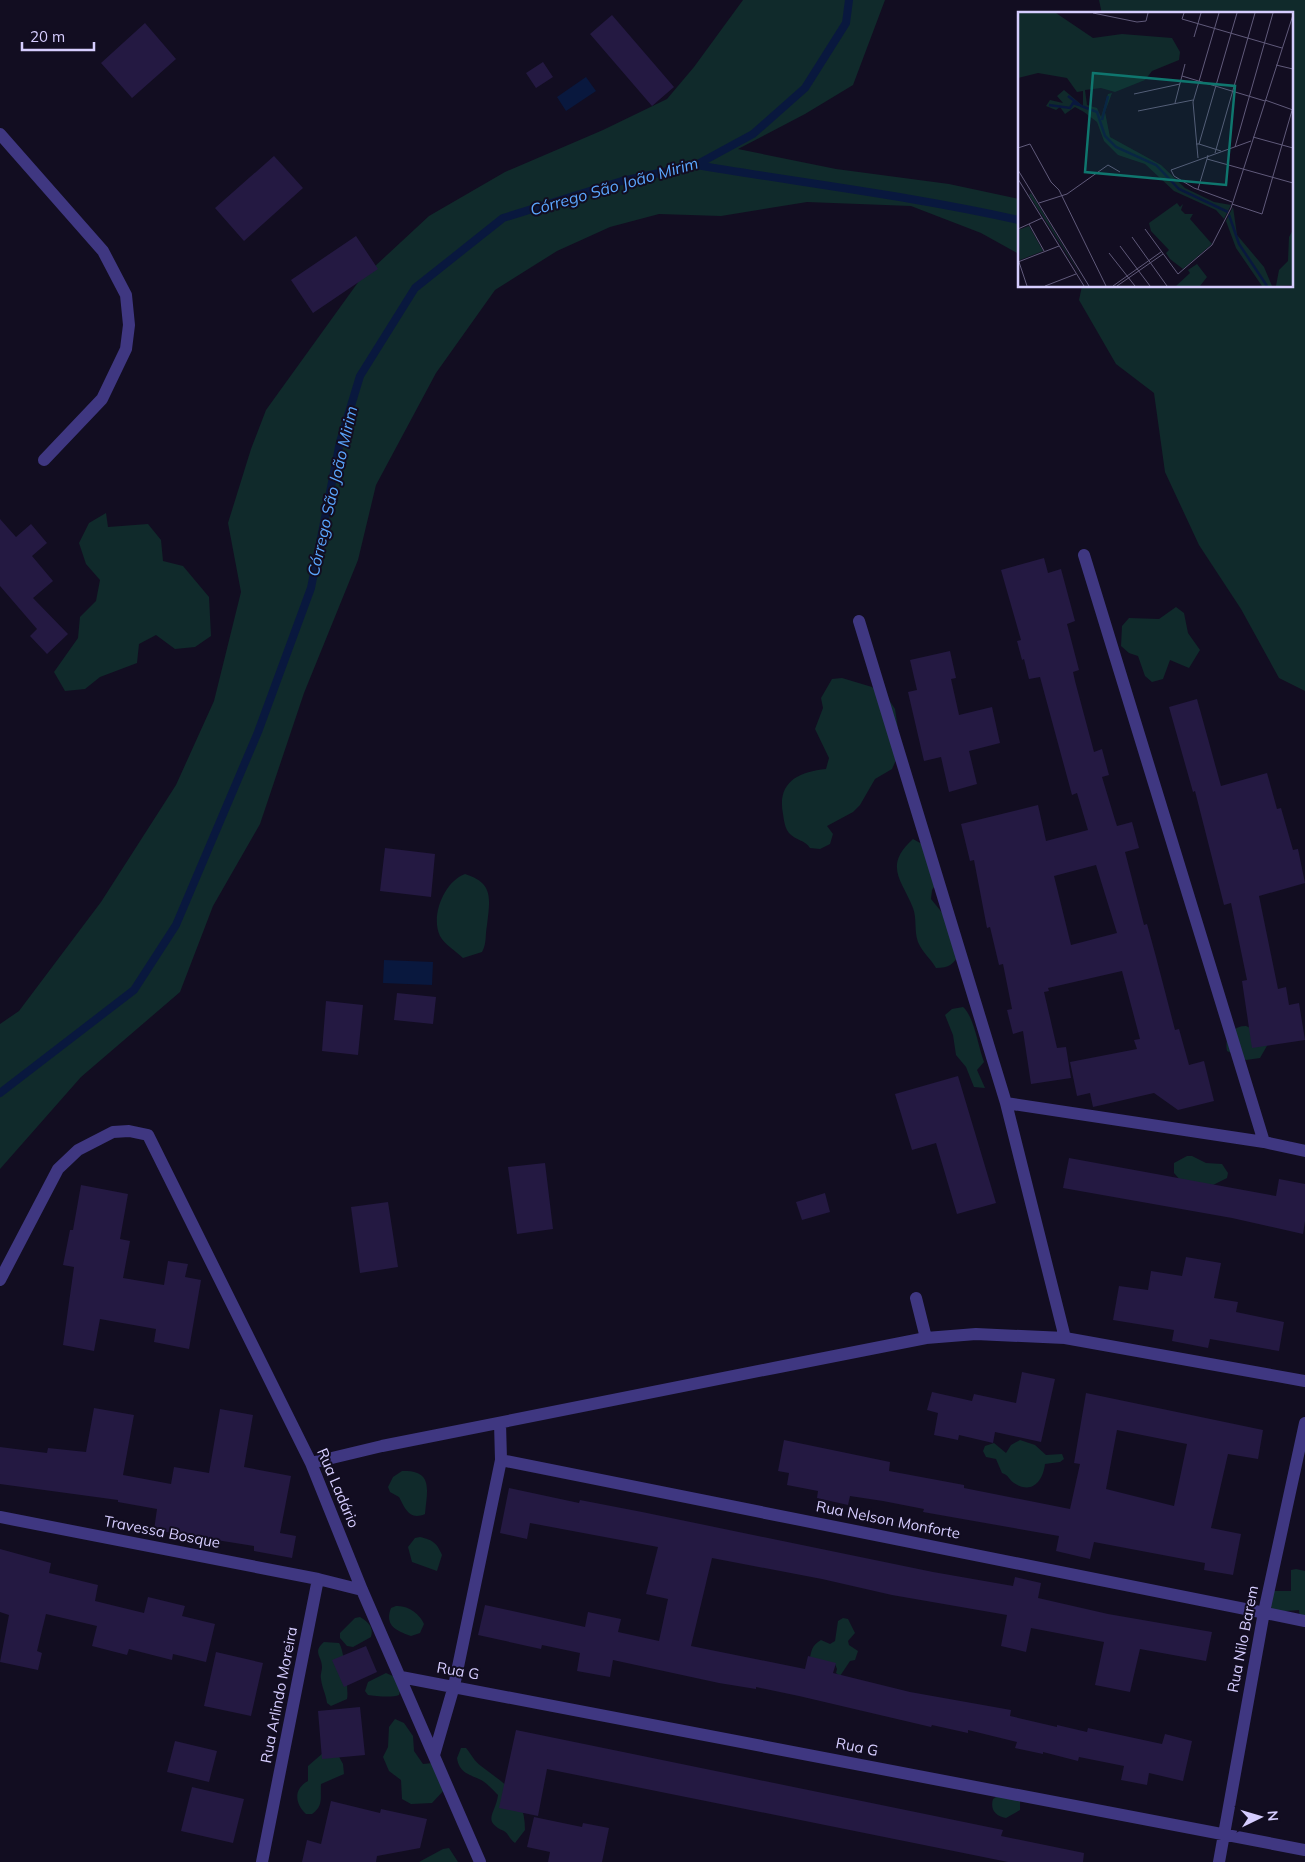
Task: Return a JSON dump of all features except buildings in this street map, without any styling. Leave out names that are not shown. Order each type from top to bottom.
[{"type":"street","points":[[0,134],[103,251],[126,295],[129,325],[126,349],[102,399],[44,460]]},
{"type":"street","points":[[1084,555],[1264,1142]]},
{"type":"street","points":[[859,621],[1006,1103],[1065,1338]]},
{"type":"street","points":[[1006,1103],[1264,1142],[1305,1151]]},
{"type":"street","name":"Rua Ladário","points":[[0,1280],[58,1169],[78,1150],[113,1132],[129,1130],[148,1135],[311,1463],[362,1590],[480,1862]]},
{"type":"street","points":[[916,1298],[926,1338]]},
{"type":"street","points":[[311,1463],[500,1423],[926,1338],[976,1334],[1065,1338],[1305,1381]]},
{"type":"street","points":[[434,1755],[454,1686],[501,1460],[500,1423]]},
{"type":"street","name":"Rua Nilo Barem","points":[[1219,1862],[1264,1612],[1305,1423]]},
{"type":"street","name":"Rua Nelson Monforte","points":[[501,1460],[1305,1621]]},
{"type":"street","name":"Travessa Bosque","points":[[0,1517],[318,1579]]},
{"type":"street","points":[[318,1579],[362,1590]]},
{"type":"street","name":"Rua Arlindo Moreira","points":[[262,1862],[318,1579]]},
{"type":"street","name":"Rua G","points":[[401,1678],[454,1686],[1305,1850]]},
{"type":"green space","points":[[743,0],[885,0],[853,85],[805,114],[738,149],[836,169],[949,184],[1018,199],[1018,253],[981,233],[911,206],[807,202],[721,216],[659,214],[610,227],[557,251],[495,290],[436,373],[376,485],[358,560],[304,693],[260,824],[213,906],[180,992],[81,1077],[0,1169],[0,1024],[19,1011],[101,902],[176,785],[214,701],[241,592],[228,523],[251,449],[266,410],[359,281],[429,216],[505,172],[603,130],[667,99],[694,67]]},
{"type":"green space","points":[[1099,0],[1305,0],[1305,691],[1279,678],[1241,609],[1199,545],[1165,472],[1154,393],[1116,364],[1079,300],[1082,288],[1292,288],[1292,12],[1102,12]]},
{"type":"green space","points":[[106,513],[108,527],[148,524],[161,540],[163,561],[183,566],[209,597],[211,636],[195,647],[175,649],[156,635],[139,644],[137,663],[100,677],[85,689],[65,691],[54,672],[78,638],[80,617],[96,601],[100,580],[86,564],[79,543],[89,523]]},
{"type":"green space","points":[[1176,607],[1184,613],[1188,633],[1200,650],[1189,668],[1170,660],[1163,679],[1152,682],[1145,676],[1138,656],[1129,653],[1121,646],[1122,626],[1129,618],[1159,619]]},
{"type":"green space","points":[[842,678],[872,687],[889,700],[895,709],[901,749],[892,769],[875,779],[860,805],[853,812],[827,826],[833,834],[830,844],[820,849],[810,848],[791,835],[787,829],[782,803],[783,794],[791,781],[798,776],[826,769],[829,758],[815,729],[823,708],[821,698],[832,679]]},
{"type":"green space","points":[[913,839],[922,844],[939,880],[932,890],[931,899],[944,915],[960,953],[956,960],[948,966],[936,968],[920,946],[917,938],[914,912],[900,881],[897,865],[899,857]]},
{"type":"green space","points":[[465,874],[481,882],[485,887],[488,893],[489,907],[484,949],[482,952],[463,958],[447,945],[440,936],[437,928],[437,918],[441,900],[446,891],[451,884]]},
{"type":"green space","points":[[963,1007],[973,1024],[984,1062],[977,1070],[985,1088],[974,1087],[966,1067],[956,1055],[953,1035],[945,1015],[952,1009]]},
{"type":"green space","points":[[1241,1026],[1246,1026],[1265,1035],[1268,1044],[1260,1058],[1246,1060],[1227,1051],[1226,1046],[1230,1033]]},
{"type":"green space","points":[[1187,1156],[1192,1156],[1206,1163],[1222,1164],[1228,1173],[1227,1178],[1209,1187],[1181,1181],[1174,1173],[1174,1163]]},
{"type":"green space","points":[[1020,1440],[1035,1445],[1046,1455],[1062,1454],[1064,1459],[1060,1462],[1045,1464],[1039,1481],[1031,1487],[1020,1486],[1012,1482],[1002,1473],[996,1459],[986,1457],[983,1451],[985,1446],[994,1443],[1006,1453],[1011,1445]]},
{"type":"green space","points":[[402,1471],[419,1474],[424,1478],[427,1490],[425,1514],[420,1516],[411,1515],[399,1497],[390,1492],[388,1487],[393,1477]]},
{"type":"green space","points":[[420,1537],[434,1543],[442,1555],[437,1571],[412,1562],[408,1547],[415,1538]]},
{"type":"green space","points":[[1291,1570],[1305,1571],[1305,1622],[1300,1620],[1299,1610],[1274,1612],[1267,1600],[1271,1591],[1291,1591]]},
{"type":"green space","points":[[396,1606],[409,1609],[420,1617],[424,1624],[420,1633],[411,1636],[393,1627],[389,1614],[391,1608]]},
{"type":"green space","points":[[360,1617],[370,1625],[372,1630],[371,1637],[353,1647],[347,1646],[340,1638],[340,1633],[355,1618]]},
{"type":"green space","points":[[843,1618],[848,1619],[855,1633],[848,1641],[849,1645],[858,1651],[855,1660],[850,1661],[840,1676],[836,1673],[835,1664],[817,1664],[810,1657],[813,1647],[821,1640],[830,1644],[835,1641],[838,1621]]},
{"type":"green space","points":[[324,1642],[339,1643],[343,1653],[347,1680],[347,1699],[331,1706],[327,1703],[322,1685],[322,1663],[318,1654],[320,1645]]},
{"type":"green space","points":[[386,1673],[395,1677],[400,1691],[399,1695],[388,1697],[368,1695],[365,1691],[368,1682]]},
{"type":"green space","points":[[395,1719],[404,1723],[413,1736],[414,1751],[423,1764],[433,1763],[446,1788],[432,1803],[411,1804],[402,1799],[401,1780],[389,1771],[383,1757],[388,1747],[389,1727]]},
{"type":"green space","points":[[461,1748],[466,1748],[477,1762],[506,1785],[518,1799],[522,1808],[525,1830],[515,1843],[505,1832],[493,1824],[491,1820],[498,1795],[484,1782],[465,1772],[458,1763],[457,1758]]},
{"type":"green space","points":[[323,1753],[338,1755],[343,1764],[344,1774],[321,1784],[321,1801],[318,1808],[312,1814],[306,1814],[298,1801],[298,1792],[303,1784],[308,1781],[308,1766]]},
{"type":"green space","points":[[1002,1793],[1020,1800],[1020,1810],[1006,1818],[996,1814],[992,1806],[993,1799]]},
{"type":"green space","points":[[449,1848],[458,1862],[419,1862],[443,1849]]},
{"type":"water","points":[[586,77],[596,91],[566,111],[557,97]]},
{"type":"water","points":[[384,960],[433,962],[432,985],[383,983]]},
{"type":"waterway","name":"Córrego São João Mirim","points":[[0,1093],[134,990],[176,925],[258,732],[311,588],[340,442],[360,376],[415,288],[503,218],[622,181],[696,165],[753,134],[805,88],[846,23],[849,0]]},
{"type":"waterway","points":[[696,165],[898,197],[1018,220]]}]
